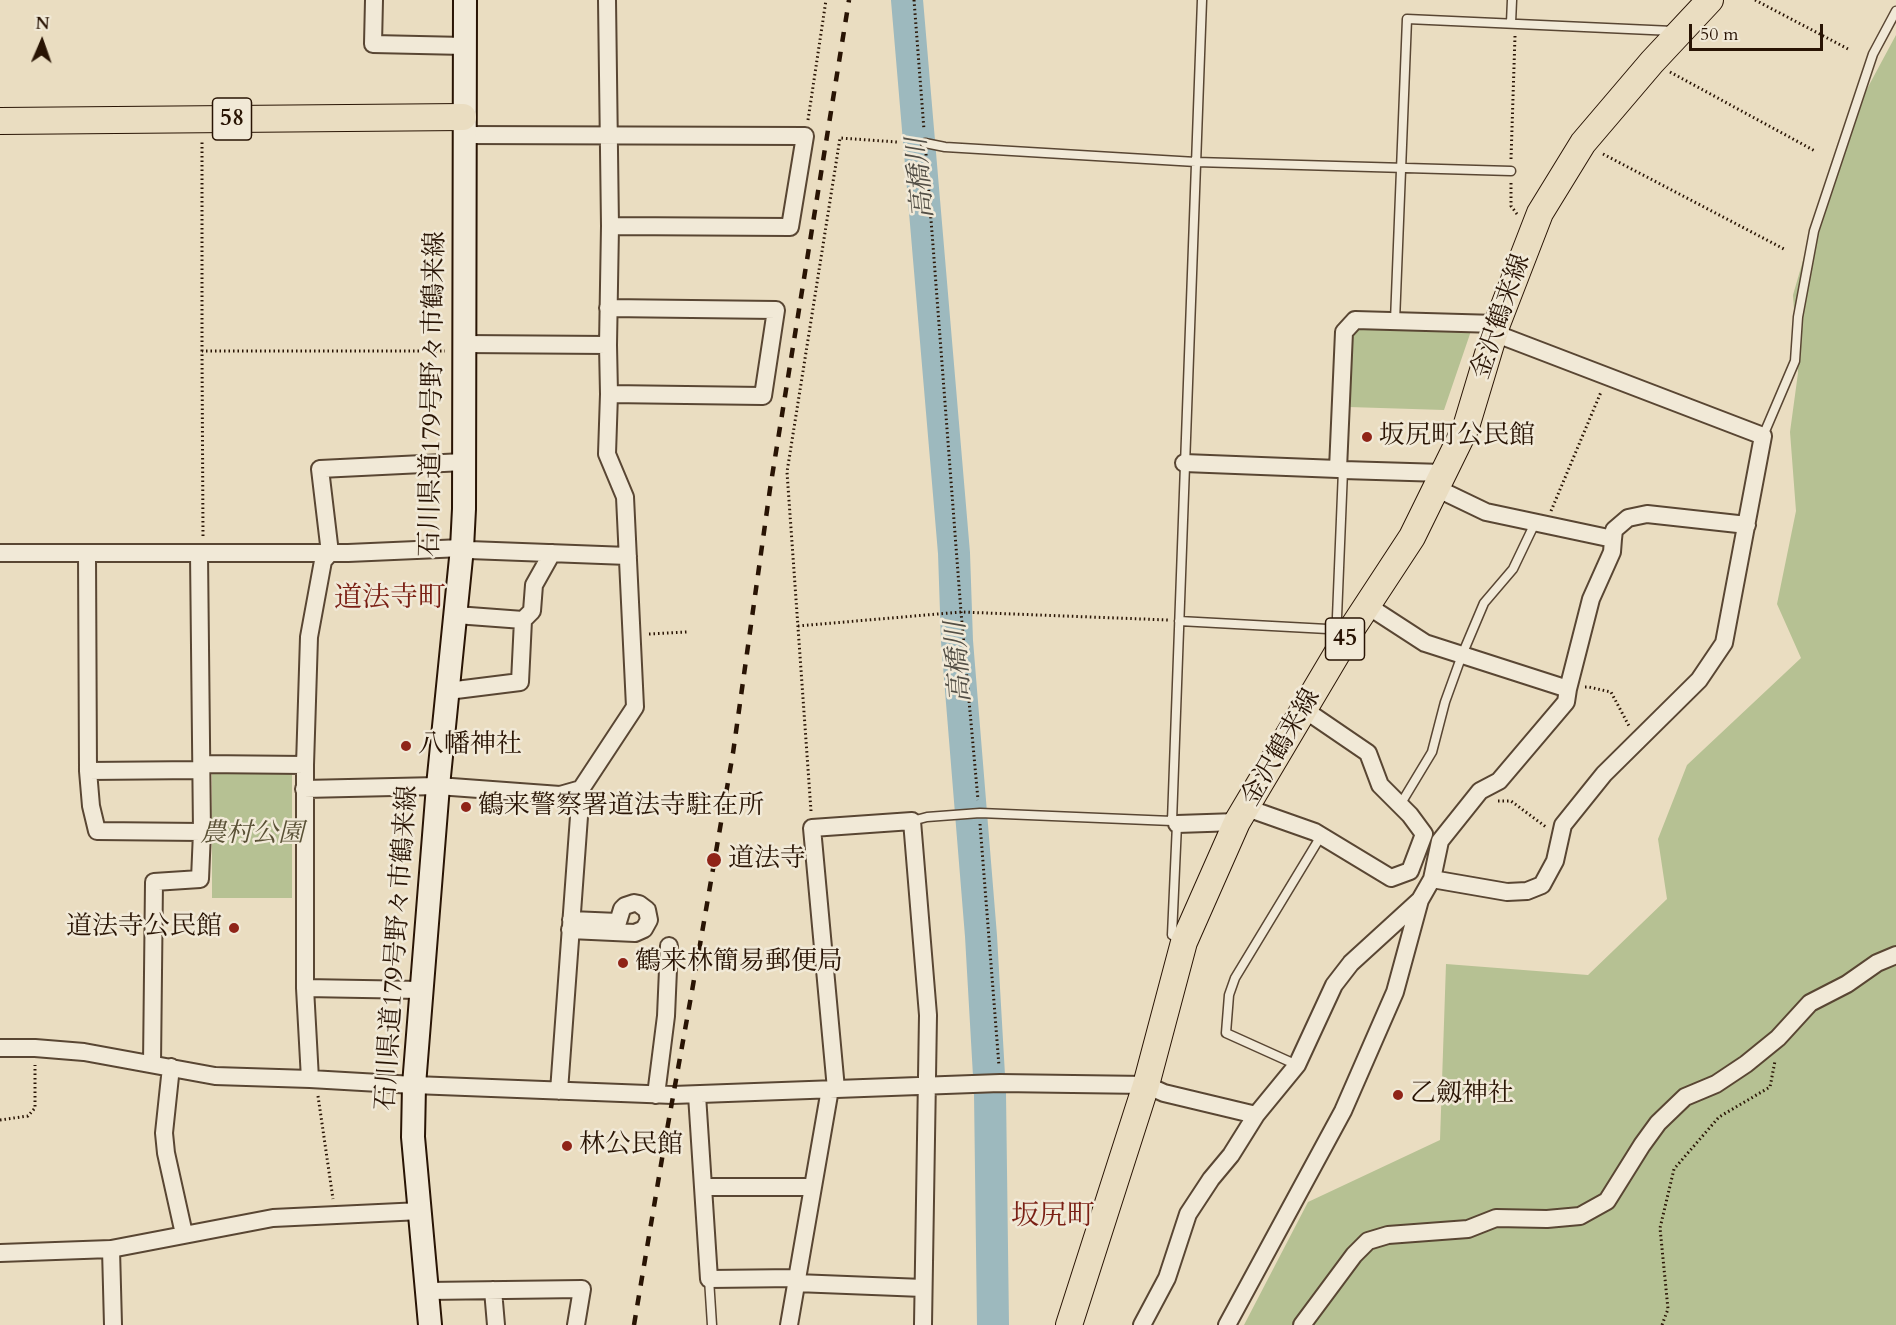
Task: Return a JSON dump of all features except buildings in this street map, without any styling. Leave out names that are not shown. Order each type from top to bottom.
[{"type":"main road","name":"石川県道179号野々市鶴来線","points":[[430,1325],[413,1137],[414,1085],[438,786],[462,548],[465,0]]},
{"type":"main road","name":"金沢鶴来線","points":[[1069,1325],[1146,1085],[1184,942],[1242,815],[1305,710],[1344,623],[1368,606],[1412,537],[1440,481],[1466,427],[1496,328],[1540,213],[1583,143],[1652,62],[1710,0]]},
{"type":"main road","name":"58","points":[[0,121],[202,119],[464,126]]},
{"type":"street","points":[[374,0],[373,44],[465,46]]},
{"type":"street","points":[[559,1091],[580,789],[636,707],[625,497],[607,454],[610,226],[607,0]]},
{"type":"street","points":[[464,126],[609,136],[806,136],[790,227],[610,226]]},
{"type":"street","points":[[608,308],[776,310],[763,396],[609,394]]},
{"type":"street","points":[[1340,469],[1344,332],[1355,320],[1496,328],[1608,377],[1763,436],[1724,643],[1699,680],[1604,774],[1563,825],[1555,861],[1542,885],[1527,891],[1507,892],[1432,879]]},
{"type":"street","points":[[464,347],[608,345]]},
{"type":"street","points":[[310,1079],[305,988],[304,789],[309,637],[323,561],[330,553],[320,469],[464,462]]},
{"type":"street","points":[[1184,463],[1340,469],[1440,481],[1486,512],[1613,539]]},
{"type":"street","points":[[1227,1325],[1343,1111],[1395,992],[1420,900],[1432,879],[1440,841],[1480,790],[1499,781],[1566,702],[1591,599],[1612,552],[1614,530],[1628,518],[1647,514],[1747,525]]},
{"type":"street","points":[[0,553],[330,553],[462,548],[628,556]]},
{"type":"street","points":[[87,554],[88,771],[91,806],[97,831],[202,832]]},
{"type":"street","points":[[152,1064],[154,882],[200,879],[202,832],[199,554]]},
{"type":"street","points":[[448,691],[520,682],[523,620],[532,611],[534,585],[552,554]]},
{"type":"street","points":[[1368,606],[1425,643],[1568,689]]},
{"type":"street","points":[[456,615],[523,620]]},
{"type":"street","points":[[1175,822],[1242,815],[1315,832],[1391,878],[1410,871],[1424,834],[1410,815],[1380,785],[1368,753],[1305,710]]},
{"type":"street","points":[[88,771],[305,765]]},
{"type":"street","points":[[304,789],[438,786],[560,795],[580,789]]},
{"type":"street","points":[[789,1325],[833,1089],[812,828],[912,821],[928,1015],[923,1325]]},
{"type":"street","points":[[1142,1325],[1167,1278],[1188,1214],[1211,1179],[1231,1155],[1256,1115],[1297,1065],[1334,985],[1351,963],[1420,900]]},
{"type":"street","points":[[656,1095],[666,1017],[669,946]]},
{"type":"street","points":[[1302,1325],[1354,1255],[1368,1241],[1388,1235],[1468,1229],[1496,1218],[1548,1219],[1580,1216],[1607,1201],[1658,1123],[1685,1097],[1716,1084],[1739,1069],[1778,1038],[1810,1003],[1847,984],[1877,963],[1896,955]]},
{"type":"street","points":[[305,988],[421,990]]},
{"type":"street","points":[[0,1048],[84,1052],[215,1077],[310,1079],[656,1095],[993,1083],[1146,1085],[1164,1093],[1256,1115]]},
{"type":"street","points":[[171,1067],[164,1133],[166,1153],[184,1234]]},
{"type":"street","points":[[698,1095],[709,1279],[797,1280],[923,1288]]},
{"type":"street","points":[[703,1187],[813,1187]]},
{"type":"street","points":[[0,1253],[111,1249],[273,1218],[421,1211]]},
{"type":"street","points":[[111,1249],[113,1325]]},
{"type":"street","points":[[427,1291],[582,1289],[576,1325]]},
{"type":"street","points":[[493,1290],[496,1325]]},
{"type":"lane","points":[[1184,942],[1172,935],[1184,463],[1202,0]]},
{"type":"lane","points":[[1512,0],[1513,24]]},
{"type":"lane","points":[[1763,436],[1796,361],[1797,317],[1814,231],[1873,54],[1896,11]]},
{"type":"lane","points":[[1395,321],[1407,19],[1681,31]]},
{"type":"lane","points":[[925,143],[945,147],[1196,162],[1511,171]]},
{"type":"lane","points":[[1179,621],[1344,623],[1340,469]]},
{"type":"lane","points":[[1400,805],[1432,752],[1445,702],[1484,603],[1513,569],[1540,524]]},
{"type":"lane","points":[[912,821],[927,817],[977,813],[1175,822]]},
{"type":"lane","points":[[1297,1065],[1227,1033],[1229,995],[1235,978],[1322,837]]},
{"type":"lane","points":[[709,1279],[712,1325]]},
{"type":"path","points":[[806,136],[826,0]]},
{"type":"path","points":[[914,0],[977,813],[993,1083]]},
{"type":"path","points":[[1755,0],[1850,50]]},
{"type":"path","points":[[1513,24],[1511,206],[1531,236]]},
{"type":"path","points":[[1652,62],[1815,151]]},
{"type":"path","points":[[199,554],[204,533],[202,119]]},
{"type":"path","points":[[812,828],[787,472],[840,138],[897,142]]},
{"type":"path","points":[[1583,143],[1784,249]]},
{"type":"path","points":[[202,351],[464,347]]},
{"type":"path","points":[[1540,524],[1608,377]]},
{"type":"path","points":[[798,626],[960,613],[1179,621]]},
{"type":"path","points":[[632,635],[687,632]]},
{"type":"path","points":[[1568,689],[1589,687],[1611,693],[1637,741]]},
{"type":"path","points":[[1490,806],[1497,801],[1511,801],[1559,837]]},
{"type":"path","points":[[1662,1325],[1668,1308],[1660,1228],[1674,1168],[1719,1117],[1770,1087],[1778,1038]]},
{"type":"path","points":[[0,1120],[28,1116],[35,1108],[35,1048]]},
{"type":"path","points":[[310,1079],[317,1088],[335,1215]]},
{"type":"green space","points":[[1896,35],[1896,1325],[1244,1325],[1308,1202],[1440,1140],[1446,964],[1588,975],[1667,899],[1658,839],[1687,765],[1801,658],[1777,604],[1796,511],[1790,432],[1798,373],[1793,295],[1815,219],[1854,113]]},
{"type":"green space","points":[[1359,327],[1471,331],[1444,410],[1349,407],[1351,336]]},
{"type":"green space","name":"農村公園","points":[[212,773],[292,773],[292,898],[212,898]]},
{"type":"waterway","name":"高橋川","points":[[907,0],[954,553],[957,641],[981,936],[990,1093],[993,1325]]},
{"type":"railway","points":[[634,1325],[733,753],[770,489],[849,0]]},
{"type":"place","name":"坂尻町公民館","points":[[1367,437]]},
{"type":"place","name":"八幡神社","points":[[406,746]]},
{"type":"place","name":"鶴来警察署道法寺駐在所","points":[[466,807]]},
{"type":"place","name":"道法寺","points":[[714,860]]},
{"type":"place","name":"道法寺公民館","points":[[234,928]]},
{"type":"place","name":"鶴来林簡易郵便局","points":[[623,963]]},
{"type":"place","name":"乙劔神社","points":[[1398,1095]]},
{"type":"place","name":"林公民館","points":[[567,1146]]},
{"type":"district","name":"道法寺町","points":[[390,600]]},
{"type":"district","name":"坂尻町","points":[[1053,1218]]}]
